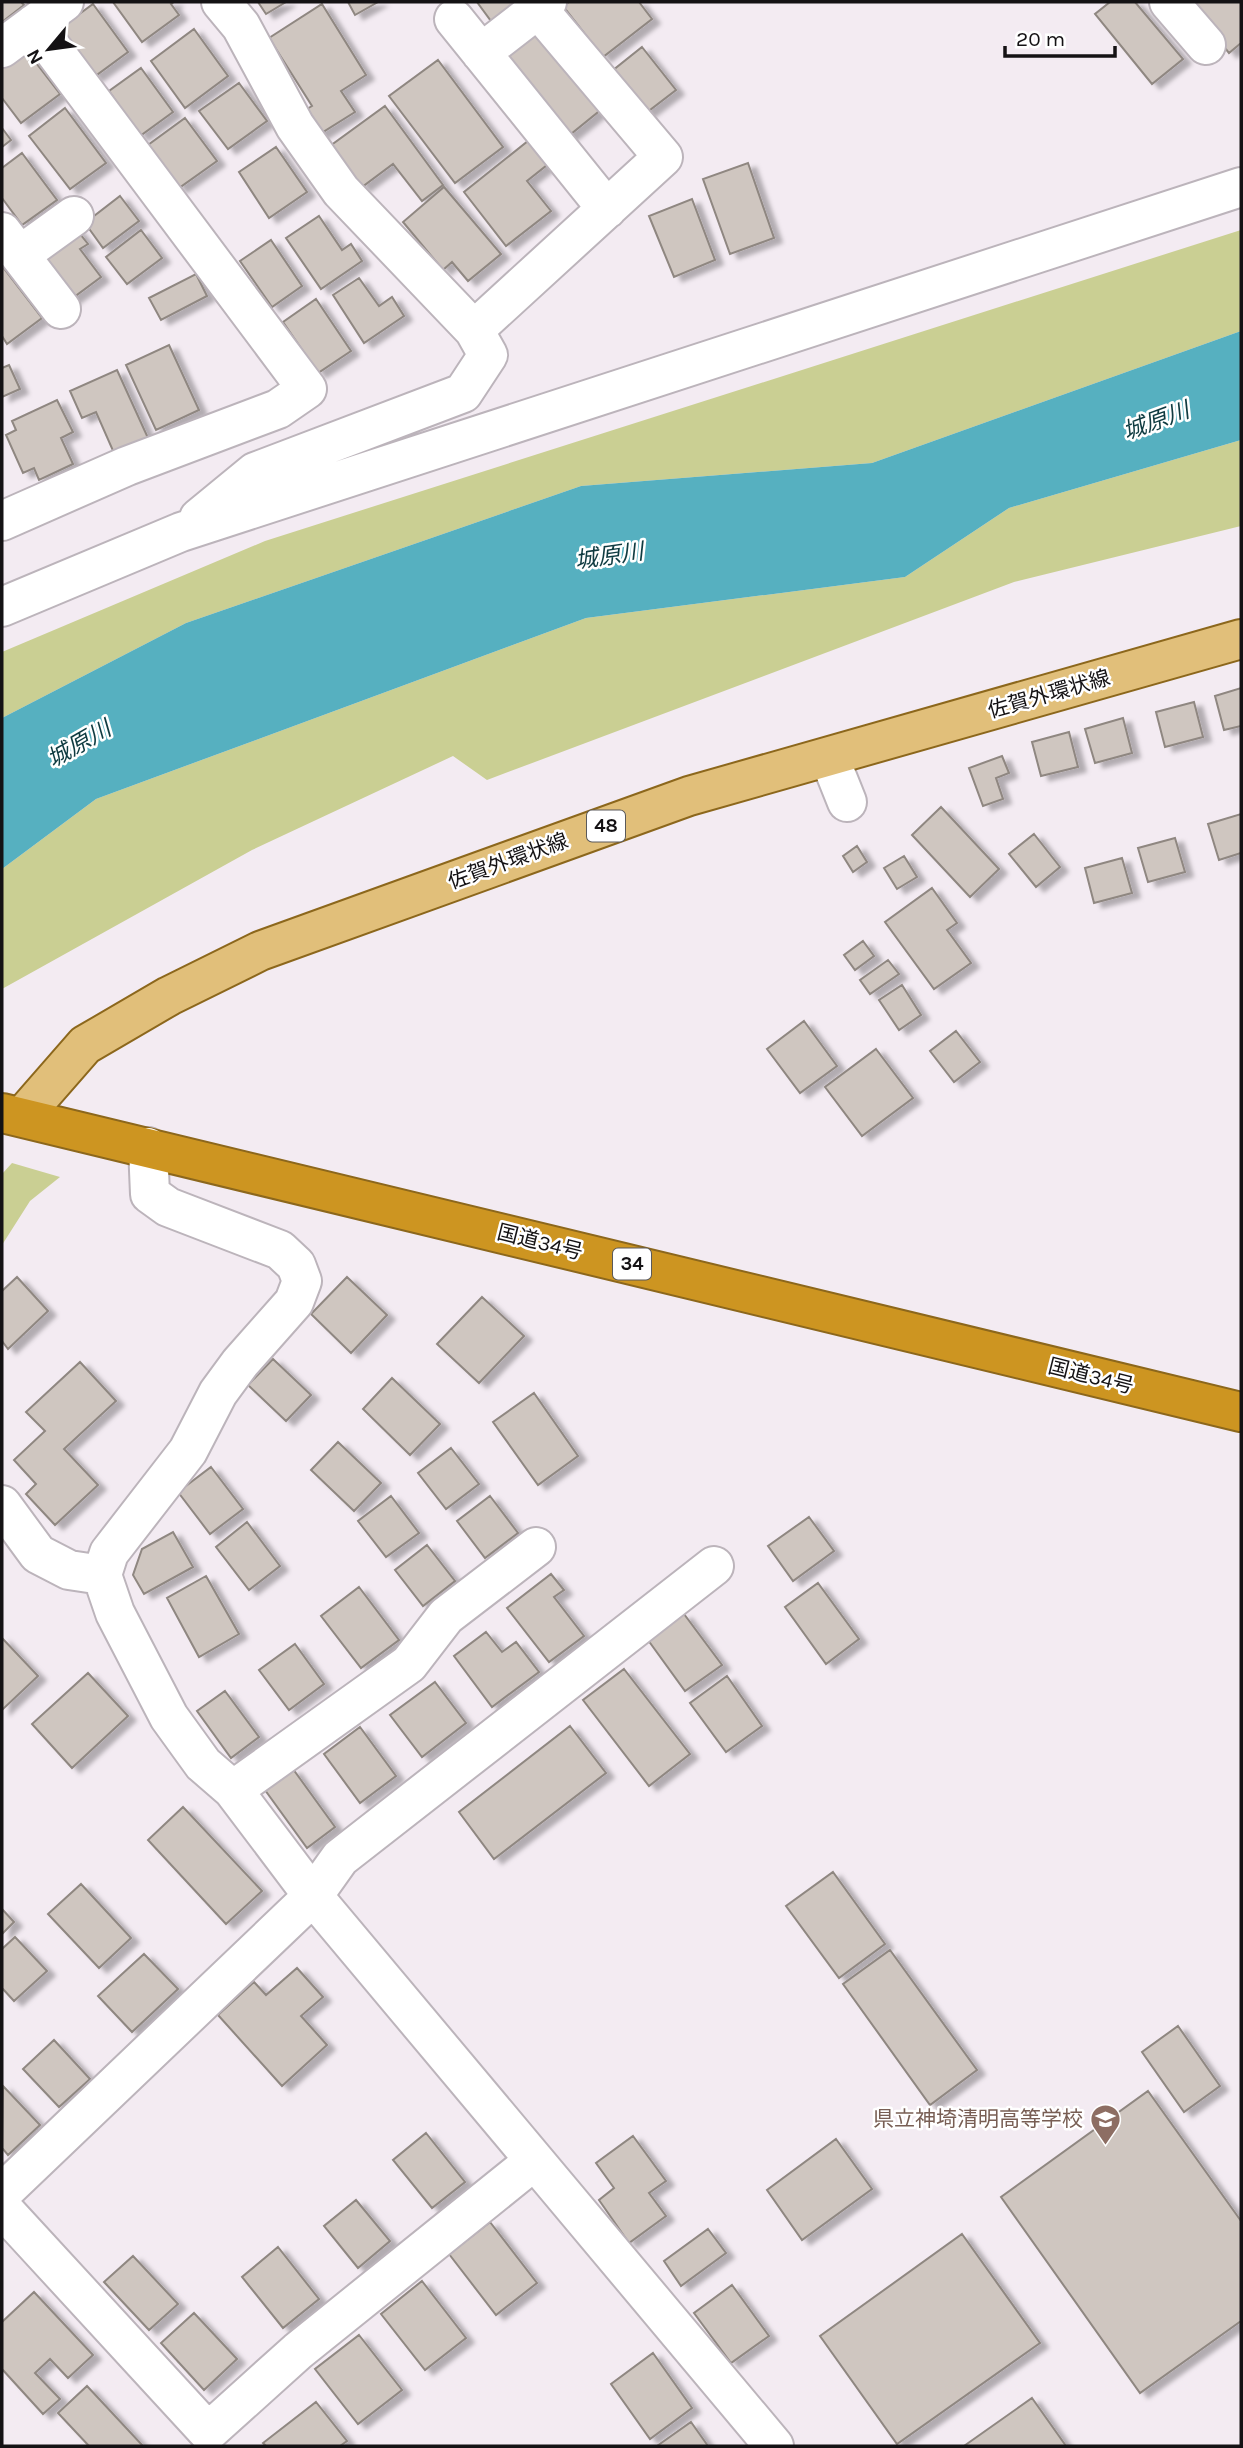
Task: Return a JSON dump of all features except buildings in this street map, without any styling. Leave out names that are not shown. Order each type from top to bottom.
[{"type":"highway","name":"国道34号","points":[[9,1118],[148,1147],[1241,1412]]},
{"type":"main road","name":"佐賀外環状線","points":[[9,1118],[85,1045],[169,996],[260,951],[689,796],[1241,639]]},
{"type":"street","points":[[181,532],[255,472],[463,393],[488,355],[474,330],[341,191],[295,126],[241,26],[221,2]]},
{"type":"street","points":[[1169,2],[1206,45]]},
{"type":"street","points":[[474,330],[663,157],[543,5],[481,53]]},
{"type":"street","points":[[2,48],[49,13],[307,389],[278,409],[127,466],[2,521]]},
{"type":"street","points":[[454,19],[607,209]]},
{"type":"street","points":[[1199,201],[1241,164]]},
{"type":"street","points":[[2,607],[181,532],[1241,187]]},
{"type":"street","points":[[61,309],[11,243],[74,216]]},
{"type":"street","points":[[829,757],[847,802]]},
{"type":"street","points":[[148,1147],[150,1194],[168,1207],[280,1250],[296,1265],[302,1281],[294,1302],[240,1363],[218,1393],[188,1451],[109,1553],[102,1575],[115,1613],[169,1717],[203,1764],[233,1790],[313,1896],[774,2446]]},
{"type":"street","points":[[2,1505],[38,1554],[69,1570],[102,1575]]},
{"type":"street","points":[[233,1790],[410,1664],[446,1616],[537,1547]]},
{"type":"street","points":[[2,2193],[313,1896],[340,1858],[714,1566]]},
{"type":"street","points":[[2,2208],[208,2432],[298,2351],[534,2161]]},
{"type":"green space","points":[[1241,230],[1241,331],[872,463],[581,486],[186,623],[2,718],[2,652],[265,541]]},
{"type":"green space","points":[[1241,440],[1241,526],[1014,582],[487,780],[453,756],[252,850],[2,989],[2,869],[96,799],[586,618],[905,577],[1009,508]]},
{"type":"green space","points":[[12,1163],[60,1177],[30,1201],[2,1245],[2,1174]]},
{"type":"water","name":"城原川","points":[[1241,331],[1241,440],[1009,508],[905,577],[586,618],[96,799],[2,869],[2,718],[186,623],[581,486],[872,463]]},
{"type":"place","name":"県立神埼清明高等学校","points":[[1106,2146]]}]
